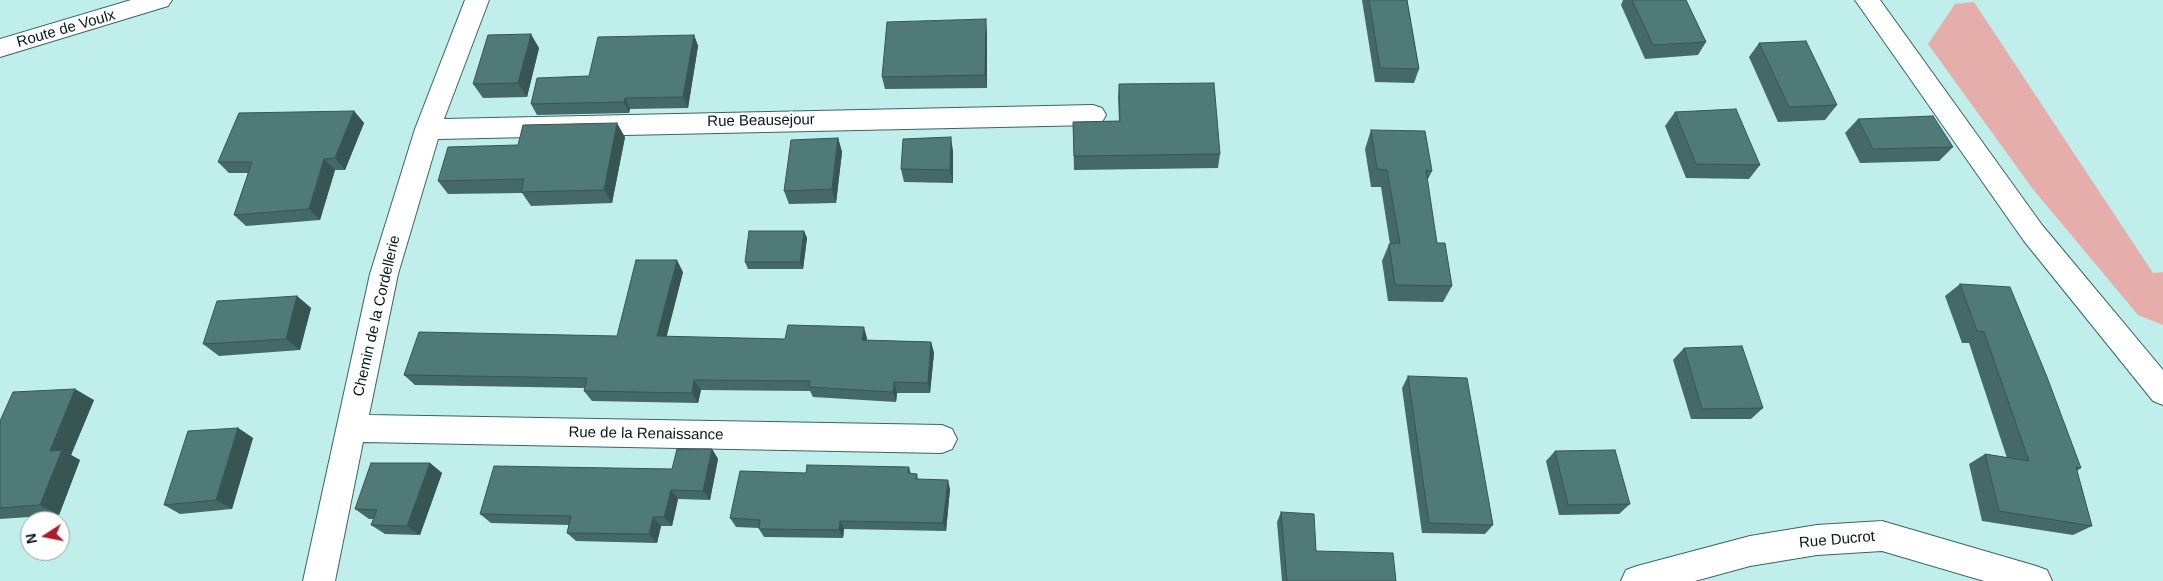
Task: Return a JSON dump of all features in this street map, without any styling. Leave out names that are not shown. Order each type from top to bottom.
[{"type":"street","name":"Route de Voulx","points":[[0,38],[98,0]]},
{"type":"street","name":"Route de Voulx","points":[[0,48],[160,0]]},
{"type":"street","name":"Chemin de la Cordellerie","points":[[319,581],[384,274],[428,129],[477,0]]},
{"type":"street","points":[[1867,0],[2033,233],[2163,392]]},
{"type":"street","name":"Rue Beausejour","points":[[428,129],[1093,115]]},
{"type":"street","name":"Rue de la Renaissance","points":[[351,428],[942,439]]},
{"type":"street","name":"Rue Ducrot","points":[[1637,581],[1750,551],[1817,540],[1882,536],[2036,581]]},
{"type":"shaded area","points":[[1974,2],[2153,273],[2163,272],[2163,325],[2138,315],[2032,188],[1928,44],[1955,4]]},
{"type":"building","points":[[1369,0],[1407,0],[1419,69],[1380,68]]},
{"type":"building","points":[[1632,0],[1686,0],[1706,42],[1653,45]]},
{"type":"building","points":[[986,19],[985,75],[882,77],[887,22]]},
{"type":"building","points":[[531,34],[518,83],[473,84],[488,35]]},
{"type":"building","points":[[694,35],[683,97],[625,98],[624,102],[531,104],[537,78],[589,76],[598,37]]},
{"type":"building","points":[[1806,41],[1837,105],[1789,107],[1759,43]]},
{"type":"building","points":[[1214,83],[1220,154],[1074,156],[1073,122],[1120,121],[1119,84]]},
{"type":"building","points":[[1736,109],[1760,165],[1696,164],[1675,112]]},
{"type":"building","points":[[354,111],[335,158],[324,159],[309,209],[234,215],[252,162],[218,162],[239,113]]},
{"type":"building","points":[[1933,116],[1953,147],[1873,149],[1858,119]]},
{"type":"building","points":[[617,123],[604,190],[521,192],[524,179],[438,181],[448,147],[518,145],[523,125]]},
{"type":"building","points":[[1371,130],[1425,131],[1432,171],[1426,170],[1437,243],[1445,243],[1452,286],[1395,285],[1389,244],[1400,243],[1387,170],[1377,169]]},
{"type":"building","points":[[951,137],[950,170],[901,169],[903,139]]},
{"type":"building","points":[[838,138],[832,189],[784,191],[791,140]]},
{"type":"building","points":[[749,231],[804,231],[800,262],[745,262]]},
{"type":"building","points":[[636,260],[677,260],[657,336],[785,339],[788,325],[864,327],[862,340],[931,342],[928,383],[894,382],[893,392],[809,387],[810,381],[694,380],[692,393],[584,391],[587,378],[404,375],[419,332],[617,336]]},
{"type":"building","points":[[1960,284],[2010,287],[2047,377],[2081,468],[2076,467],[2092,526],[1999,511],[1985,454],[2029,461],[1984,332],[1977,331]]},
{"type":"building","points":[[297,296],[286,339],[203,344],[217,301]]},
{"type":"building","points":[[1742,346],[1763,408],[1702,409],[1684,348]]},
{"type":"building","points":[[1408,376],[1467,378],[1493,525],[1429,523]]},
{"type":"building","points":[[75,389],[50,451],[62,450],[40,505],[0,508],[0,421],[13,392]]},
{"type":"building","points":[[238,428],[216,500],[164,505],[188,431]]},
{"type":"building","points":[[677,449],[712,449],[703,491],[671,490],[664,517],[653,517],[649,534],[567,533],[571,516],[480,514],[494,466],[672,469]]},
{"type":"building","points":[[1615,450],[1630,504],[1568,505],[1555,451]]},
{"type":"building","points":[[371,463],[430,463],[407,526],[371,525],[377,510],[355,509]]},
{"type":"building","points":[[807,465],[909,467],[908,473],[917,474],[916,479],[948,480],[943,523],[840,521],[839,530],[759,529],[760,520],[730,518],[740,471],[806,473]]},
{"type":"building","points":[[1281,512],[1314,514],[1316,551],[1393,553],[1396,581],[1287,581]]}]
